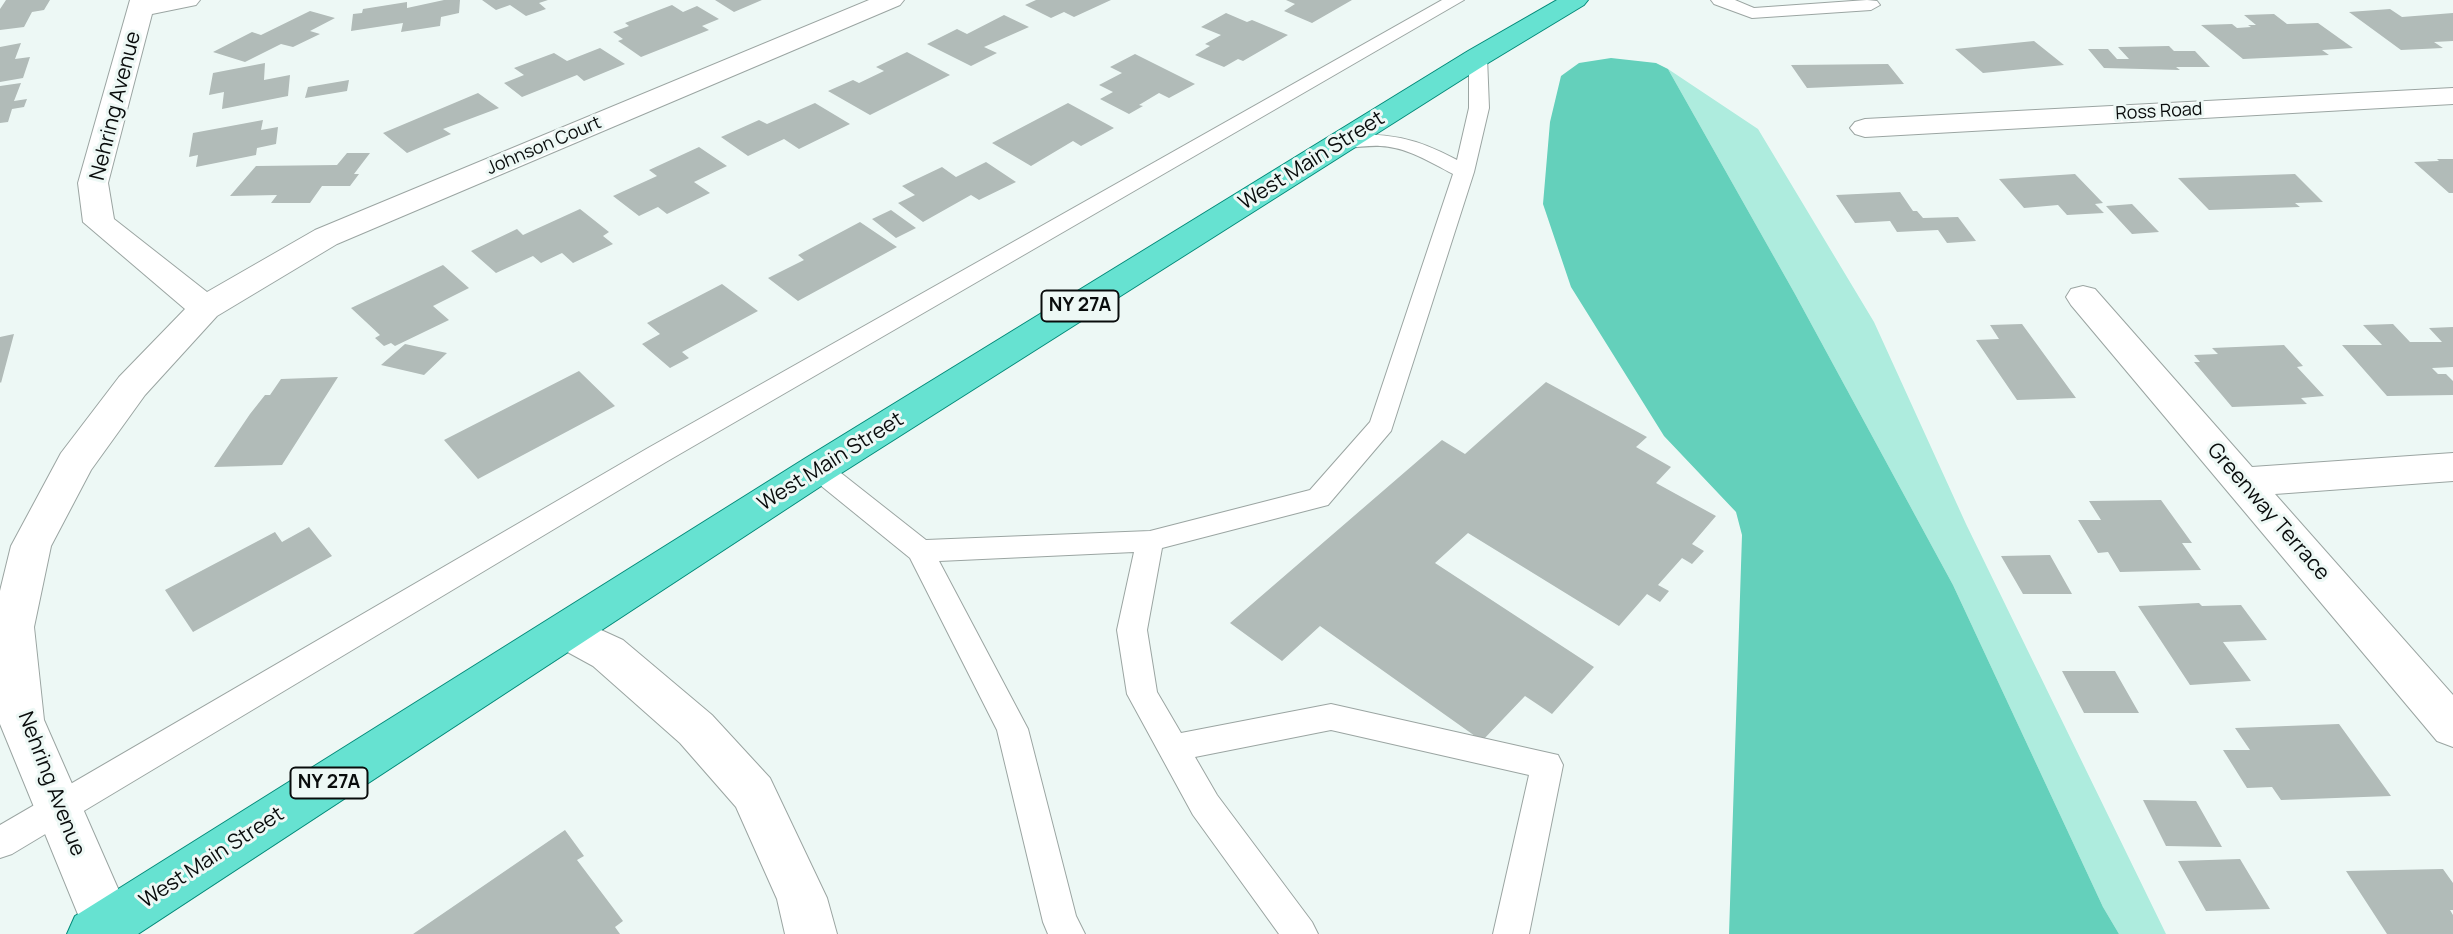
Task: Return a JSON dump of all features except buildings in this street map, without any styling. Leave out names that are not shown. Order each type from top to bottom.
[{"type":"main road","name":"West Main Street","points":[[101,929],[818,469],[1478,57],[1575,0]]},
{"type":"street","points":[[142,4],[187,0]]},
{"type":"street","name":"Johnson Court","points":[[205,308],[326,237],[891,0]]},
{"type":"street","name":"Nehring Avenue","points":[[101,929],[59,808],[21,720],[13,627],[31,547],[75,463],[132,386],[205,308],[99,222],[93,183],[142,4]]},
{"type":"street","name":"Ross Road","points":[[1865,128],[2453,96]]},
{"type":"street","name":"Greenway Terrace","points":[[2083,297],[2453,727]]},
{"type":"street","points":[[2243,482],[2453,467]]},
{"type":"street","points":[[566,631],[608,653],[696,729],[753,793],[802,898],[811,934]]},
{"type":"lane","points":[[0,843],[669,448],[1455,0]]},
{"type":"lane","points":[[1720,0],[1752,13],[1871,5]]},
{"type":"lane","points":[[920,551],[1150,541],[1319,498],[1382,425],[1464,172],[1479,108],[1478,57]]},
{"type":"lane","points":[[1342,142],[1374,138],[1406,142],[1464,172]]},
{"type":"lane","points":[[818,469],[920,551],[1012,729],[1060,922],[1067,934]]},
{"type":"lane","points":[[1150,541],[1132,630],[1142,694],[1205,805],[1300,934]]},
{"type":"lane","points":[[1172,748],[1331,718],[1547,765],[1511,934]]},
{"type":"shaded area","points":[[1611,58],[1656,63],[1668,69],[1795,294],[1953,585],[2103,907],[2119,934],[1729,934],[1742,535],[1736,512],[1664,436],[1571,287],[1543,204],[1550,122],[1561,76],[1579,63]]},
{"type":"shaded area","points":[[1668,69],[1758,129],[1874,322],[1966,524],[2166,934],[2119,934],[2103,907],[1953,585],[1795,294]]}]
